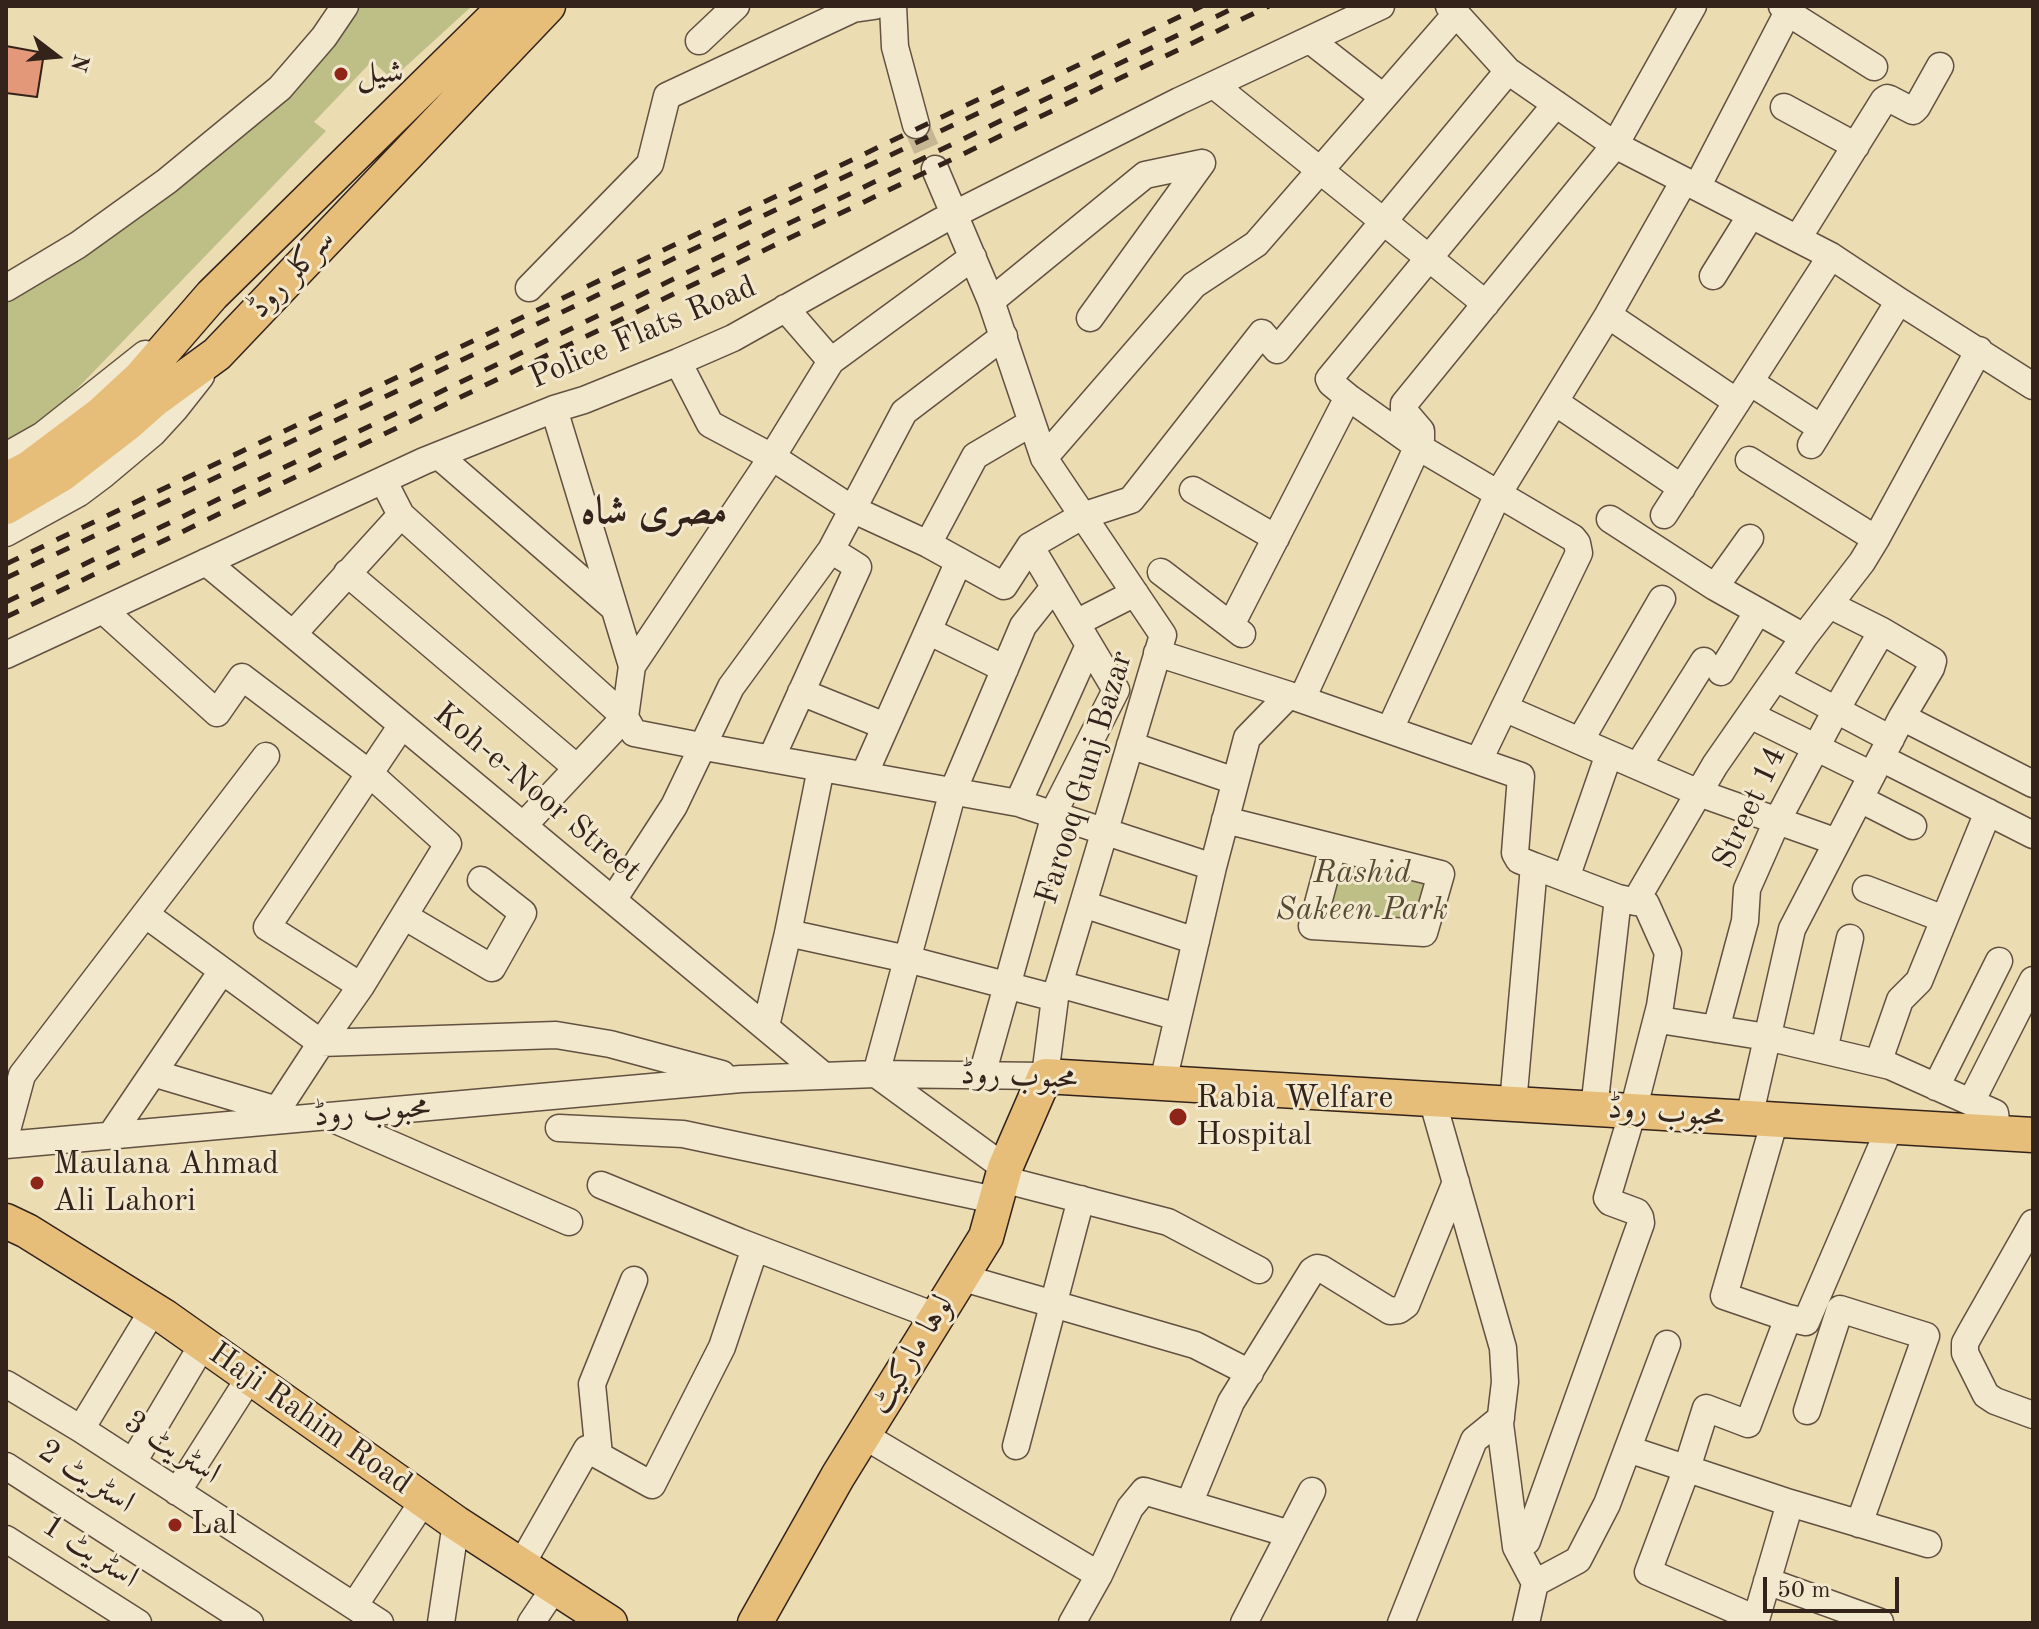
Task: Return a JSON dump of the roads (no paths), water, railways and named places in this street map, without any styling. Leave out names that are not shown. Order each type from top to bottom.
[{"type":"main road","name":"سرکلر روڈ","points":[[6,480],[29,468],[101,414],[141,377],[212,295],[506,6]]},
{"type":"main road","name":"سرکلر روڈ","points":[[6,507],[62,474],[217,354],[548,6]]},
{"type":"main road","points":[[348,161],[374,188]]},
{"type":"main road","name":"محبوب روڈ","points":[[1045,1076],[2033,1135]]},
{"type":"main road","name":"لوہا مارکیٹ","points":[[755,1623],[863,1435],[986,1237],[1001,1182],[1045,1076]]},
{"type":"main road","name":"Haji Rahim Road","points":[[6,1221],[153,1310],[456,1523],[610,1623]]},
{"type":"street","points":[[6,288],[78,245],[156,189],[280,88],[324,37],[345,6]]},
{"type":"street","points":[[699,41],[736,6]]},
{"type":"street","points":[[529,288],[650,164],[667,96],[853,9],[874,6]]},
{"type":"street","points":[[893,6],[895,47],[916,125]]},
{"type":"street","name":"Police Flats Road","points":[[6,655],[424,461],[584,400],[733,338],[953,214],[1381,6]]},
{"type":"street","points":[[1163,1082],[1213,867],[1247,738],[1296,697],[1417,446],[1421,431],[1403,407],[1615,145],[1693,6]]},
{"type":"street","points":[[1390,729],[1498,494],[1691,184],[1787,8],[1874,67]]},
{"type":"street","points":[[1044,458],[1194,285],[1256,244],[1383,97],[1452,10],[1508,71],[1615,145],[1831,256],[2033,386]]},
{"type":"street","points":[[1310,40],[1383,97]]},
{"type":"street","points":[[1798,238],[1887,98],[1913,111],[1940,66]]},
{"type":"street","points":[[678,362],[710,424],[772,457],[852,509],[928,544],[1004,586],[1030,546],[1082,516],[1131,500],[1262,333],[1277,350],[1508,71]]},
{"type":"street","points":[[1214,85],[1486,304]]},
{"type":"street","points":[[1479,760],[1579,553],[1577,543],[1417,446],[1348,397],[1329,379],[1556,104]]},
{"type":"street","points":[[1784,107],[1856,146]]},
{"type":"street","points":[[991,301],[1145,175],[1202,163],[1090,318]]},
{"type":"street","name":"Farooq Gunj Bazar","points":[[935,169],[991,301],[1044,458],[1163,635],[1057,991],[1045,1076]]},
{"type":"street","points":[[1713,276],[1751,215]]},
{"type":"street","points":[[1664,515],[1831,256]]},
{"type":"street","points":[[632,666],[772,457],[831,361],[973,257]]},
{"type":"street","points":[[1608,315],[1816,437],[1899,301]]},
{"type":"street","points":[[785,308],[831,361]]},
{"type":"street","points":[[6,456],[43,435],[194,316]]},
{"type":"street","points":[[613,900],[674,806],[731,687],[831,550],[904,412],[1004,336]]},
{"type":"street","points":[[1594,1109],[1626,900],[1804,637],[1862,562],[1979,350]]},
{"type":"street","points":[[6,533],[79,493],[130,453],[175,409],[217,354]]},
{"type":"street","points":[[1161,572],[1238,631],[1276,538],[1348,397]]},
{"type":"street","points":[[1555,402],[1682,488]]},
{"type":"street","points":[[523,826],[625,717],[632,666],[554,409]]},
{"type":"street","points":[[928,544],[975,456],[1031,423]]},
{"type":"street","points":[[439,456],[614,608]]},
{"type":"street","points":[[1749,460],[1876,539]]},
{"type":"street","points":[[383,480],[401,515],[625,717],[634,733],[1018,803],[1213,867]]},
{"type":"street","points":[[1193,490],[1276,538]]},
{"type":"street","points":[[293,634],[401,515]]},
{"type":"street","points":[[1610,519],[1715,587],[1804,637]]},
{"type":"street","points":[[1715,587],[1750,538]]},
{"type":"street","points":[[982,1075],[1058,804],[1116,690],[1030,546]]},
{"type":"street","points":[[771,759],[858,567],[831,550]]},
{"type":"street","points":[[864,775],[959,561]]},
{"type":"street","name":"Koh-e-Noor Street","points":[[206,562],[824,1076]]},
{"type":"street","points":[[347,573],[577,768]]},
{"type":"street","points":[[1001,1182],[876,1074],[953,791],[1023,626],[1054,587]]},
{"type":"street","points":[[1018,803],[1083,634],[1135,593]]},
{"type":"street","points":[[1580,741],[1662,599]]},
{"type":"street","points":[[1830,605],[1933,661],[1792,929],[1767,1037],[1762,1119],[1724,1296],[1806,1322],[1890,1127]]},
{"type":"street","points":[[103,610],[217,713],[242,677],[369,773],[448,844],[361,986],[274,1115],[153,1073]]},
{"type":"street","points":[[1638,766],[1758,611]]},
{"type":"street","points":[[928,631],[1005,669]]},
{"type":"street","name":"Street 14","points":[[1716,1029],[1745,921],[1747,889],[1777,821],[1882,631]]},
{"type":"street","points":[[1157,653],[1296,697],[1521,776],[1515,853],[1519,860],[1626,900],[1646,904],[1668,953],[1660,1006],[1607,1198],[1637,1212],[1641,1223],[1527,1541],[1516,1547]]},
{"type":"street","points":[[1776,678],[1836,710],[1988,812],[2033,835]]},
{"type":"street","points":[[801,692],[885,726]]},
{"type":"street","points":[[1504,708],[1699,793],[1837,842]]},
{"type":"street","points":[[1750,715],[1816,747],[1887,747],[2033,784]]},
{"type":"street","points":[[361,986],[267,927],[402,725]]},
{"type":"street","points":[[1130,745],[1235,781]]},
{"type":"street","points":[[1566,878],[1609,754]]},
{"type":"street","points":[[6,1134],[22,1075],[266,756]]},
{"type":"street","points":[[766,1026],[821,768]]},
{"type":"street","points":[[1860,799],[1913,826]]},
{"type":"street","points":[[1878,1063],[1900,1000],[1919,981],[1988,812]]},
{"type":"street","points":[[1225,820],[1333,847],[1441,874],[1424,933],[1312,926],[1333,847]]},
{"type":"street","points":[[1513,1104],[1534,866]]},
{"type":"street","points":[[404,916],[492,968],[523,913],[481,880]]},
{"type":"street","points":[[1866,889],[1944,919]]},
{"type":"street","points":[[1083,904],[1196,941]]},
{"type":"street","points":[[145,914],[321,1043],[556,1035],[610,1044],[741,1079]]},
{"type":"street","points":[[788,933],[1007,985],[1057,991],[1178,1017]]},
{"type":"street","points":[[1824,1050],[1850,938]]},
{"type":"street","points":[[1936,1087],[1999,961]]},
{"type":"street","points":[[111,1135],[222,971]]},
{"type":"street","points":[[1971,1102],[2033,980]]},
{"type":"street","points":[[1666,1021],[1767,1037],[1890,1066],[1995,1113],[1998,1134]]},
{"type":"street","name":"محبوب روڈ","points":[[6,1145],[274,1115],[326,1116],[741,1079],[876,1074],[1045,1076]]},
{"type":"street","points":[[1432,1099],[1503,1348],[1505,1382],[1500,1424],[1516,1547],[1535,1583],[1526,1623]]},
{"type":"street","points":[[326,1116],[569,1222]]},
{"type":"street","points":[[559,1128],[683,1134],[1001,1182],[1168,1222],[1259,1270]]},
{"type":"street","points":[[1189,1504],[1231,1402],[1312,1271],[1322,1269],[1390,1311],[1399,1310],[1406,1305],[1456,1182]]},
{"type":"street","points":[[601,1185],[755,1248],[935,1316]]},
{"type":"street","points":[[1016,1446],[1081,1199]]},
{"type":"street","points":[[2033,1223],[1965,1343],[1965,1353],[1986,1395],[2033,1415]]},
{"type":"street","points":[[521,1565],[587,1449],[652,1485],[722,1347],[755,1248]]},
{"type":"street","points":[[960,1277],[1195,1345],[1250,1373]]},
{"type":"street","points":[[599,1455],[592,1384],[634,1280]]},
{"type":"street","points":[[1807,1411],[1840,1309],[1926,1336],[1859,1524]]},
{"type":"street","points":[[81,1429],[153,1310]]},
{"type":"street","points":[[1788,1318],[1748,1424],[1706,1408],[1648,1572],[1755,1621],[1790,1503]]},
{"type":"street","points":[[133,1462],[203,1344]]},
{"type":"street","points":[[1535,1583],[1578,1560],[1607,1504],[1667,1344]]},
{"type":"street","points":[[177,1492],[250,1377]]},
{"type":"street","name":"اسٹریٹ 3","points":[[6,1384],[133,1462],[379,1623]]},
{"type":"street","points":[[1401,1623],[1474,1440],[1501,1418]]},
{"type":"street","points":[[863,1435],[1099,1575]]},
{"type":"street","points":[[1628,1449],[1790,1503],[1928,1544]]},
{"type":"street","name":"اسٹریٹ 2","points":[[6,1466],[250,1623]]},
{"type":"street","points":[[1072,1623],[1099,1575],[1130,1508],[1144,1491],[1290,1534]]},
{"type":"street","points":[[1244,1623],[1312,1491]]},
{"type":"street","points":[[354,1606],[424,1500]]},
{"type":"street","points":[[441,1623],[456,1523]]},
{"type":"street","name":"اسٹریٹ 1","points":[[6,1539],[138,1623]]},
{"type":"street","points":[[1767,1581],[1880,1622]]},
{"type":"street","points":[[531,1623],[555,1587]]},
{"type":"tunnel","points":[[916,125],[935,169]]},
{"type":"railway","points":[[6,578],[1202,6]]},
{"type":"railway","points":[[6,602],[1238,6]]},
{"type":"railway","points":[[6,617],[1269,6]]},
{"type":"railway","points":[[6,564],[1015,82]]},
{"type":"place","name":"شیل","points":[[341,74]]},
{"type":"place","name":"Rabia Welfare Hospital","points":[[1178,1117]]},
{"type":"place","name":"Maulana Ahmad Ali Lahori","points":[[37,1183]]},
{"type":"place","name":"Lal","points":[[175,1525]]},
{"type":"district","name":"مصری شاہ","points":[[654,513]]},
{"type":"park label","name":"Rashid Sakeen Park","points":[[1362,892]]}]
